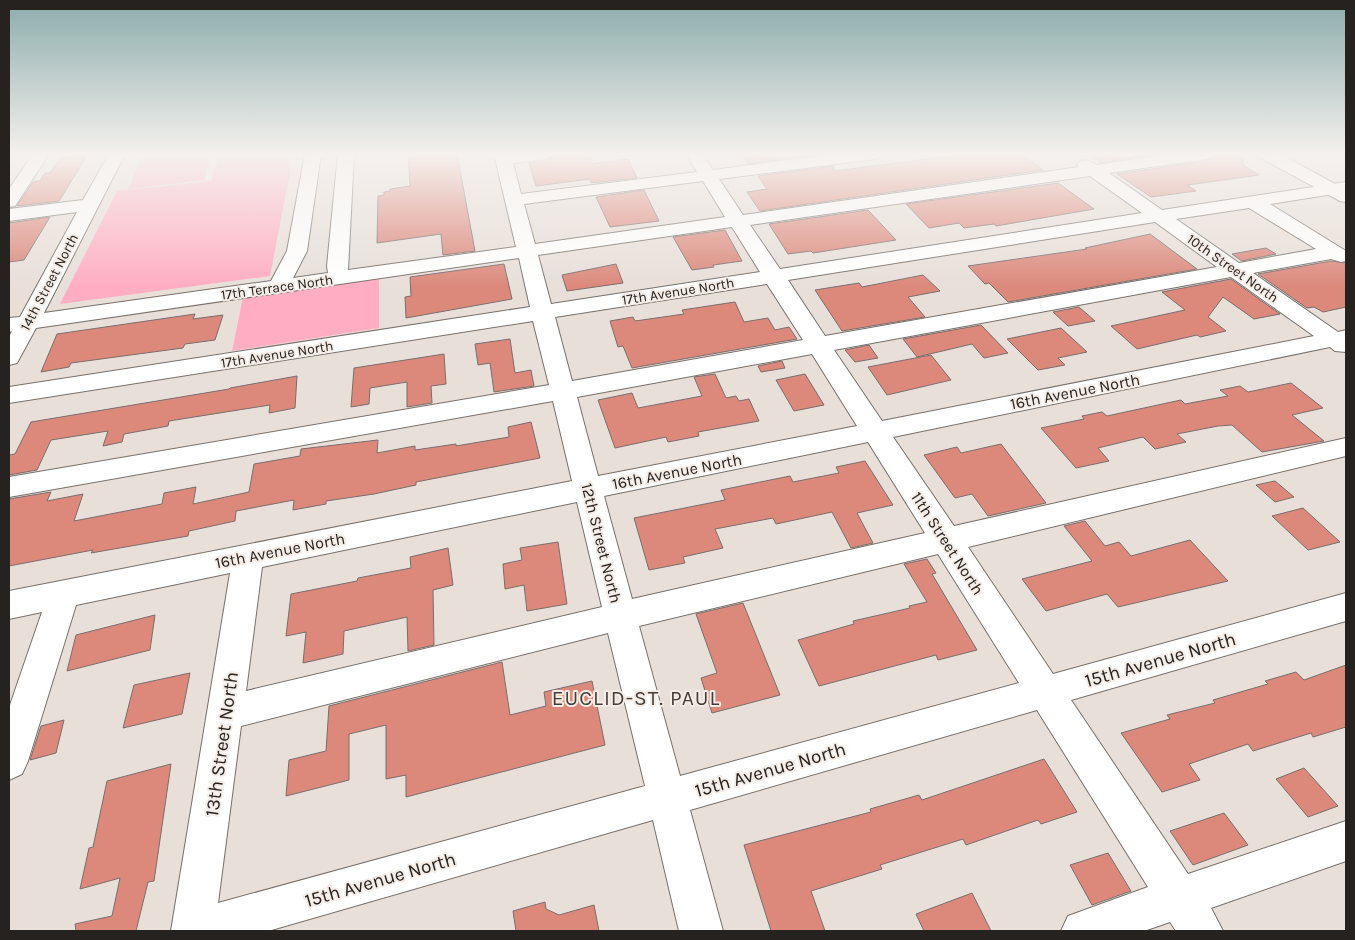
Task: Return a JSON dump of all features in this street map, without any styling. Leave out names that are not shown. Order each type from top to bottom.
[{"type":"street","name":"14th Street North","points":[[9,358],[18,323],[94,198]]},
{"type":"street","points":[[280,287],[297,251],[307,198]]},
{"type":"street","points":[[289,265],[329,265],[339,198]]},
{"type":"street","points":[[514,200],[525,198]]},
{"type":"street","name":"11th Street North","points":[[723,198],[1201,931]]},
{"type":"street","name":"17th Terrace North","points":[[18,323],[280,287],[329,265],[527,252],[899,198]]},
{"type":"street","name":"10th Street North","points":[[1132,198],[1235,270],[1342,341]]},
{"type":"street","name":"17th Avenue North","points":[[9,395],[1158,216],[1286,198]]},
{"type":"street","name":"12th Street North","points":[[514,200],[701,931]]},
{"type":"street","points":[[1253,202],[1341,256]]},
{"type":"street","points":[[9,214],[90,205]]},
{"type":"street","points":[[9,487],[563,391],[1235,270],[1341,256]]},
{"type":"street","name":"16th Avenue North","points":[[9,605],[875,431],[1342,341]]},
{"type":"street","points":[[225,713],[620,616],[1346,447]]},
{"type":"street","name":"13th Street North","points":[[194,931],[248,557]]},
{"type":"street","points":[[9,760],[64,594]]},
{"type":"street","name":"15th Avenue North","points":[[194,931],[1346,607]]},
{"type":"street","points":[[1083,931],[1346,841]]},
{"type":"shaded area","points":[[114,198],[285,198],[270,276],[60,304]]},
{"type":"shaded area","points":[[379,278],[379,328],[232,351],[243,297]]},
{"type":"building","points":[[22,198],[61,198],[59,201],[17,206]]},
{"type":"building","points":[[378,198],[465,198],[475,251],[443,255],[441,234],[377,243]]},
{"type":"building","points":[[596,198],[648,198],[659,221],[610,227]]},
{"type":"building","points":[[751,198],[851,198],[760,211]]},
{"type":"building","points":[[950,198],[1079,198],[1094,209],[996,226],[994,224],[964,228],[959,223],[929,228],[906,204]]},
{"type":"building","points":[[868,210],[896,240],[813,253],[811,251],[788,254],[769,224]]},
{"type":"building","points":[[50,217],[24,260],[9,262],[9,223]]},
{"type":"building","points":[[725,230],[742,261],[692,270],[673,237]]},
{"type":"building","points":[[1150,234],[1197,269],[1008,302],[989,283],[985,284],[968,266],[1087,249],[1085,248]]},
{"type":"building","points":[[1266,248],[1276,254],[1242,261],[1232,254]]},
{"type":"building","points":[[1331,261],[1346,263],[1346,307],[1323,312],[1314,307],[1307,308],[1258,274]]},
{"type":"building","points":[[504,264],[512,299],[406,318],[405,297],[411,296],[410,277]]},
{"type":"building","points":[[616,264],[623,283],[567,291],[562,275]]},
{"type":"building","points":[[923,275],[940,291],[908,297],[925,317],[842,331],[815,290],[859,283],[862,287]]},
{"type":"building","points":[[1231,279],[1280,314],[1254,319],[1223,297],[1208,317],[1226,331],[1200,337],[1197,335],[1137,349],[1111,326],[1185,310],[1162,292]]},
{"type":"building","points":[[735,302],[744,322],[768,318],[775,330],[789,327],[797,339],[632,368],[623,346],[618,347],[610,321],[633,317],[635,321],[684,314],[682,310]]},
{"type":"building","points":[[1079,307],[1095,321],[1068,326],[1053,312]]},
{"type":"building","points":[[195,314],[193,319],[223,315],[215,340],[185,344],[183,348],[71,363],[69,367],[41,372],[57,334]]},
{"type":"building","points":[[981,325],[1008,353],[984,358],[972,344],[917,357],[903,339]]},
{"type":"building","points":[[1061,328],[1087,352],[1058,358],[1065,365],[1038,370],[1007,339]]},
{"type":"building","points":[[510,339],[515,373],[531,370],[534,386],[494,392],[490,363],[478,365],[475,344]]},
{"type":"building","points":[[869,345],[878,358],[855,362],[845,350]]},
{"type":"building","points":[[444,354],[446,384],[431,386],[432,403],[407,407],[407,382],[370,388],[369,404],[351,407],[354,368]]},
{"type":"building","points":[[931,355],[951,380],[887,395],[868,367]]},
{"type":"building","points":[[782,361],[785,368],[761,372],[758,366]]},
{"type":"building","points":[[715,374],[726,398],[736,396],[739,401],[749,399],[759,421],[698,432],[699,436],[668,442],[666,437],[615,448],[598,400],[632,393],[638,408],[702,396],[694,377]]},
{"type":"building","points":[[805,374],[824,405],[794,411],[776,380]]},
{"type":"building","points":[[297,376],[295,408],[269,413],[270,405],[169,421],[168,426],[124,434],[122,442],[103,446],[108,431],[51,440],[37,470],[9,475],[9,455],[15,454],[31,422]]},
{"type":"building","points":[[1291,383],[1323,408],[1292,415],[1324,441],[1262,452],[1232,425],[1218,426],[1177,434],[1186,442],[1155,449],[1143,437],[1098,448],[1109,461],[1076,468],[1041,428],[1084,419],[1082,416],[1102,412],[1107,416],[1181,400],[1185,404],[1228,396],[1220,390],[1240,386],[1248,392]]},
{"type":"building","points":[[531,422],[540,458],[416,482],[416,485],[374,494],[326,501],[326,504],[293,510],[294,500],[236,511],[235,521],[189,531],[188,536],[91,553],[93,550],[9,566],[9,499],[51,492],[47,501],[83,494],[74,521],[162,504],[164,493],[196,487],[193,504],[249,492],[254,464],[300,456],[301,449],[378,440],[377,453],[415,446],[415,450],[456,444],[456,446],[509,437],[508,427]]},
{"type":"building","points":[[1001,444],[1046,503],[988,516],[972,494],[955,498],[924,455],[957,447],[961,453]]},
{"type":"building","points":[[865,461],[893,505],[857,513],[873,543],[851,548],[832,512],[776,524],[773,518],[715,529],[723,548],[683,557],[685,563],[649,570],[634,518],[725,500],[721,490],[790,476],[793,482],[839,473],[836,467]]},
{"type":"building","points":[[1275,481],[1294,497],[1275,502],[1256,485]]},
{"type":"building","points":[[1303,508],[1340,542],[1308,550],[1272,516]]},
{"type":"building","points":[[1085,521],[1105,546],[1119,542],[1131,556],[1190,540],[1228,581],[1118,607],[1107,594],[1046,611],[1022,579],[1092,561],[1064,526]]},
{"type":"building","points":[[558,542],[567,604],[527,611],[524,585],[505,589],[503,564],[522,560],[520,548]]},
{"type":"building","points":[[448,548],[453,585],[433,590],[434,645],[408,651],[407,617],[344,631],[343,654],[303,663],[306,632],[286,636],[291,594],[411,568],[410,557]]},
{"type":"building","points":[[927,559],[936,573],[932,574],[977,650],[938,660],[936,655],[819,686],[798,640],[854,624],[853,621],[910,608],[909,606],[927,602],[904,564]]},
{"type":"building","points":[[743,603],[780,695],[712,713],[701,678],[717,673],[696,614]]},
{"type":"building","points":[[155,615],[150,650],[67,671],[76,635]]},
{"type":"building","points":[[502,662],[510,715],[546,706],[544,692],[592,681],[605,745],[406,797],[406,775],[386,779],[386,725],[349,734],[349,780],[286,796],[289,760],[326,751],[329,706]]},
{"type":"building","points":[[1346,665],[1346,727],[1313,737],[1311,733],[1253,751],[1248,744],[1189,764],[1200,780],[1162,792],[1121,733],[1170,719],[1167,715],[1215,703],[1213,700],[1268,684],[1265,681],[1296,672],[1304,680]]},
{"type":"building","points":[[190,673],[182,714],[123,728],[134,685]]},
{"type":"building","points":[[64,720],[56,753],[30,760],[41,726]]},
{"type":"building","points":[[1044,759],[1077,812],[1041,824],[1038,820],[966,845],[963,839],[880,865],[882,869],[811,891],[825,931],[771,931],[744,845],[871,812],[870,809],[919,795],[922,800]]},
{"type":"building","points":[[171,764],[154,881],[148,882],[136,931],[76,931],[75,924],[112,916],[120,878],[80,889],[89,848],[93,847],[107,781]]},
{"type":"building","points":[[1304,768],[1338,806],[1308,817],[1276,779]]},
{"type":"building","points":[[1224,813],[1248,845],[1193,865],[1170,831]]},
{"type":"building","points":[[1108,853],[1131,891],[1092,905],[1070,865]]},
{"type":"building","points":[[972,893],[991,931],[924,931],[916,914]]},
{"type":"building","points":[[545,902],[546,909],[559,915],[594,905],[599,931],[516,931],[513,911]]},
{"type":"district","name":"EUCLID-ST. PAUL","points":[[636,698]]}]
